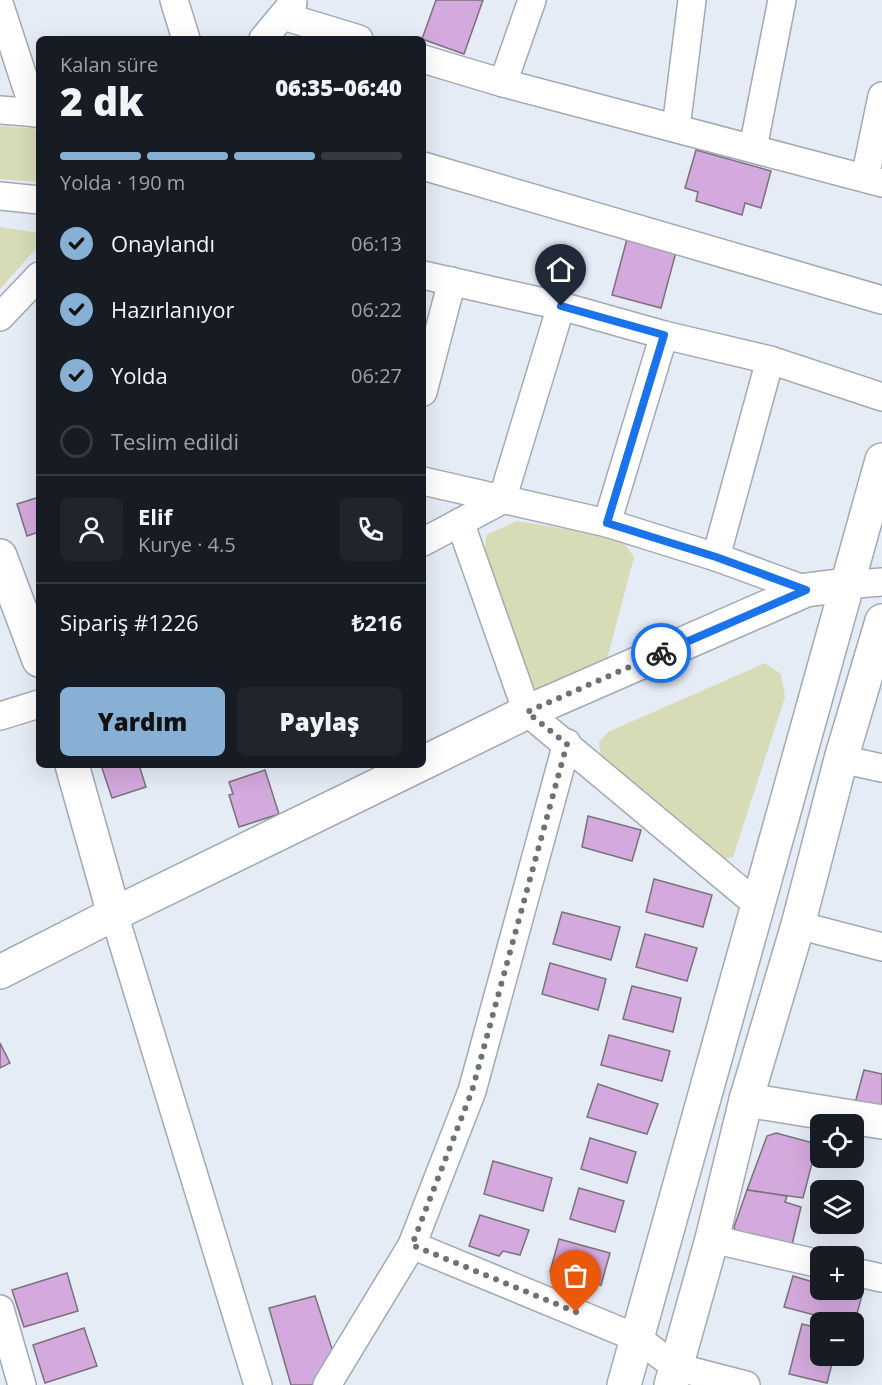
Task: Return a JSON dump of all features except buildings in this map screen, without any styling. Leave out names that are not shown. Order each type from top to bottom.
[{"type":"street","points":[[174,0],[185,36]]},
{"type":"street","points":[[503,83],[532,0]]},
{"type":"street","points":[[676,128],[692,0]]},
{"type":"street","points":[[753,148],[782,0]]},
{"type":"street","points":[[0,6],[36,110]]},
{"type":"street","points":[[266,36],[289,8],[352,36]]},
{"type":"street","points":[[426,60],[503,83],[873,180],[882,96]]},
{"type":"street","points":[[0,110],[36,113]]},
{"type":"street","points":[[426,167],[882,300]]},
{"type":"street","points":[[0,196],[36,200]]},
{"type":"street","points":[[426,276],[561,306],[664,335],[770,360],[882,397]]},
{"type":"street","points":[[0,316],[36,279]]},
{"type":"street","points":[[426,381],[452,281]]},
{"type":"street","points":[[426,540],[502,500],[561,306]]},
{"type":"street","points":[[607,523],[664,335]]},
{"type":"street","points":[[716,557],[770,360]]},
{"type":"street","points":[[624,1385],[882,460]]},
{"type":"street","points":[[426,482],[607,523],[716,557],[806,590]]},
{"type":"street","points":[[460,522],[527,712],[759,906]]},
{"type":"street","points":[[0,556],[36,652]]},
{"type":"street","points":[[426,762],[527,712],[806,590],[882,582]]},
{"type":"street","points":[[674,1376],[712,1239],[746,1100],[798,925],[841,759],[882,621]]},
{"type":"street","points":[[0,716],[36,705]]},
{"type":"street","points":[[327,1385],[412,1245],[472,1091],[567,744]]},
{"type":"street","points":[[841,759],[882,768]]},
{"type":"street","points":[[73,768],[114,914],[258,1385]]},
{"type":"street","points":[[0,972],[413,768]]},
{"type":"street","points":[[798,925],[882,947]]},
{"type":"street","points":[[746,1100],[882,1122]]},
{"type":"street","points":[[712,1239],[810,1262]]},
{"type":"street","points":[[412,1245],[637,1338],[674,1376],[746,1385]]},
{"type":"street","points":[[864,1274],[882,1278]]},
{"type":"street","points":[[0,1309],[22,1385]]},
{"type":"green space","points":[[0,126],[36,129],[36,182],[0,179]]},
{"type":"green space","points":[[0,227],[36,233],[36,248],[0,289]]},
{"type":"green space","points":[[517,521],[620,538],[634,557],[605,667],[530,690],[485,552],[486,535]]},
{"type":"green space","points":[[765,663],[781,674],[785,697],[733,857],[716,862],[601,757],[599,742],[608,732]]},
{"type":"way so far","points":[[576,1312],[412,1245],[472,1091],[567,744],[527,712],[661,653]]},
{"type":"route","points":[[561,306],[664,335],[607,523],[716,557],[806,590],[661,653]]}]
